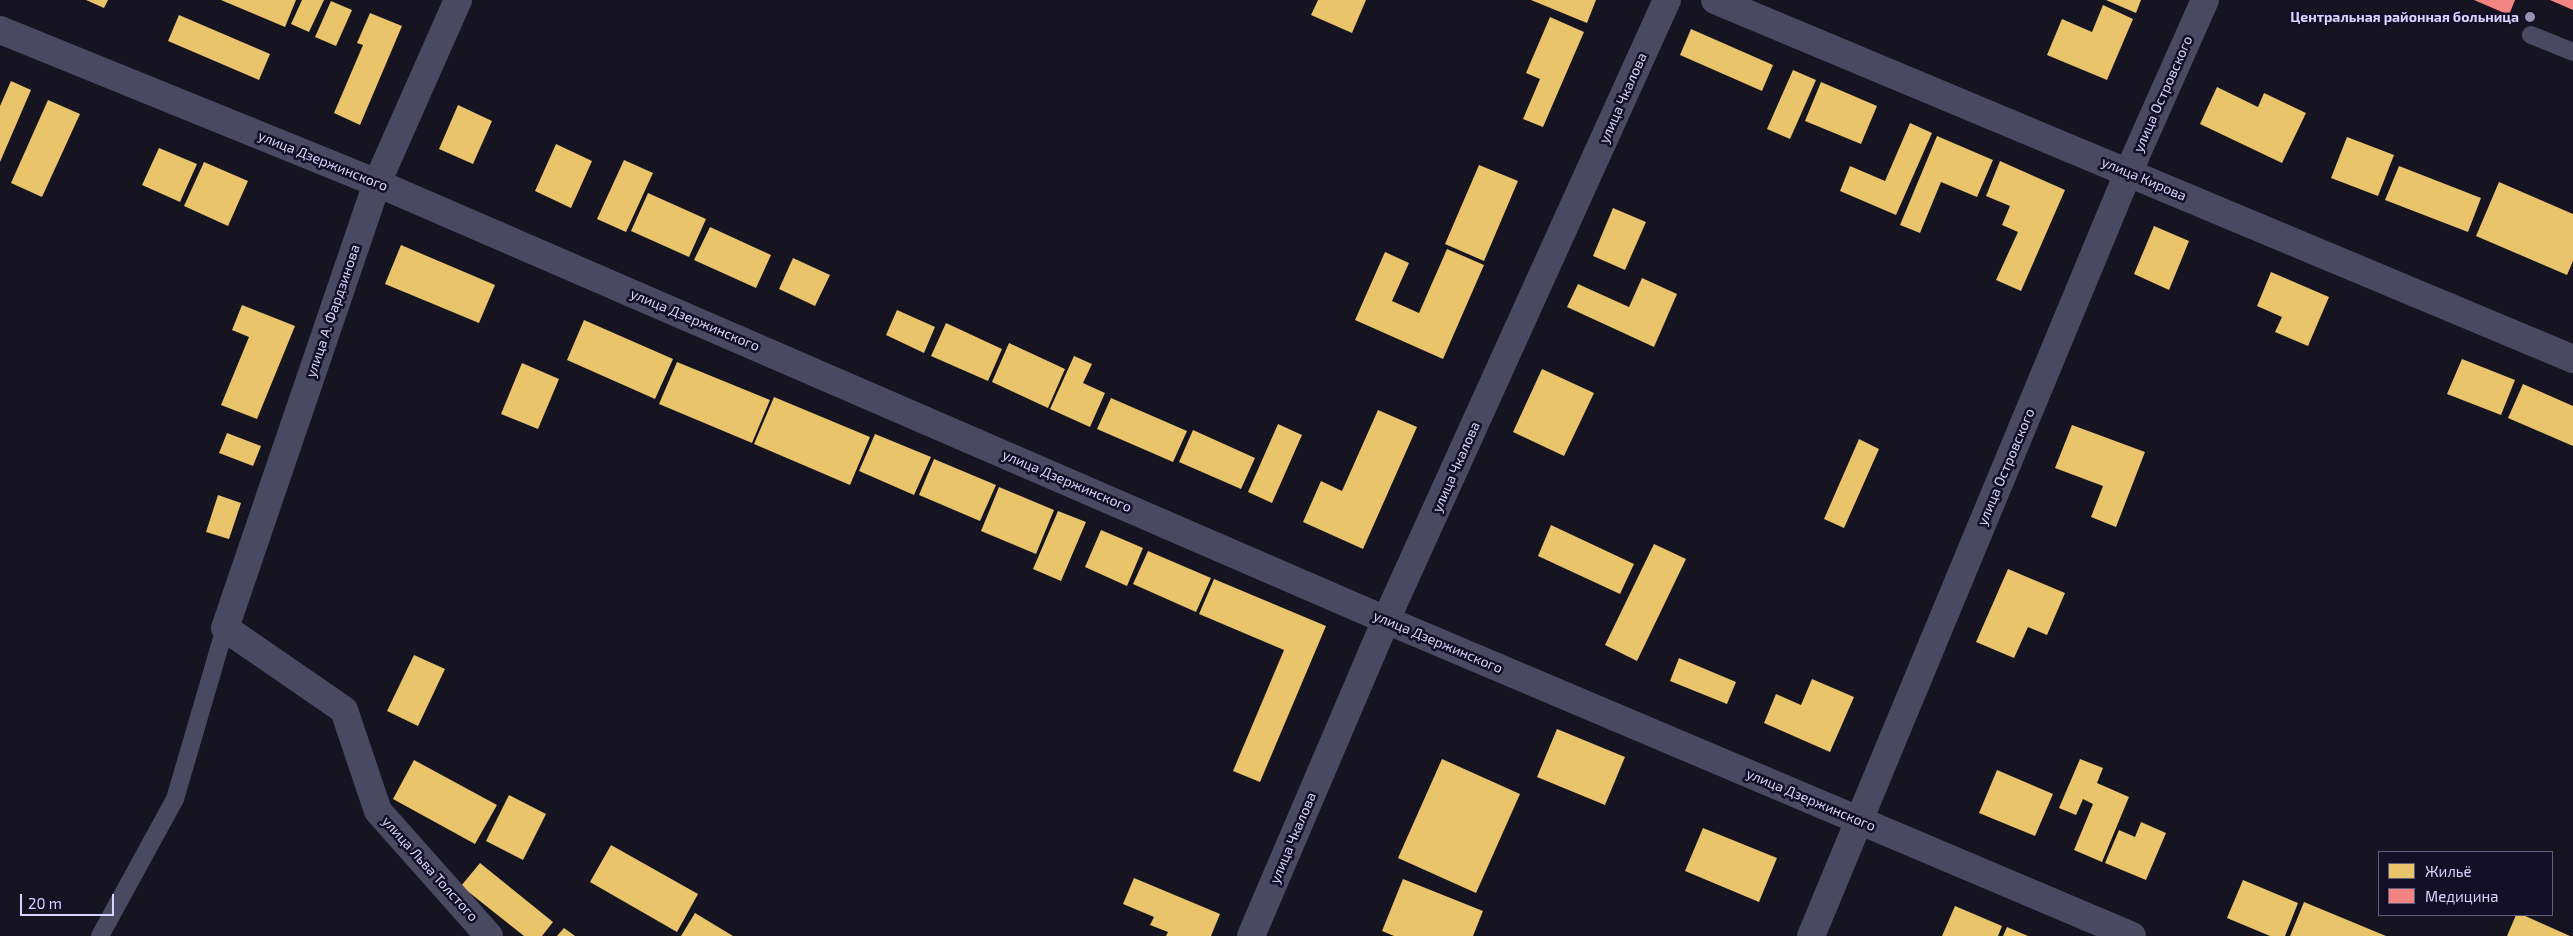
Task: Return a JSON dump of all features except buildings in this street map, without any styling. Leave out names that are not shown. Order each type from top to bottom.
[{"type":"street","name":"улица А. Фардзинова","points":[[225,628],[377,182],[458,0]]},
{"type":"street","name":"улица Чкалова","points":[[1252,936],[1386,620],[1667,0]]},
{"type":"street","name":"улица Кирова","points":[[1715,0],[2573,359]]},
{"type":"street","name":"улица Островского","points":[[1811,936],[2128,172],[2205,0]]},
{"type":"street","name":"улица Дзержинского","points":[[0,30],[377,182],[1386,620],[2132,936]]},
{"type":"street","name":"улица Льва Толстого","points":[[225,628],[344,710],[378,811],[489,936]]},
{"type":"lane","points":[[2531,35],[2573,52]]},
{"type":"lane","points":[[100,936],[175,799],[225,628]]},
{"type":"place","name":"Центральная районная больница","points":[[2530,17]]}]
